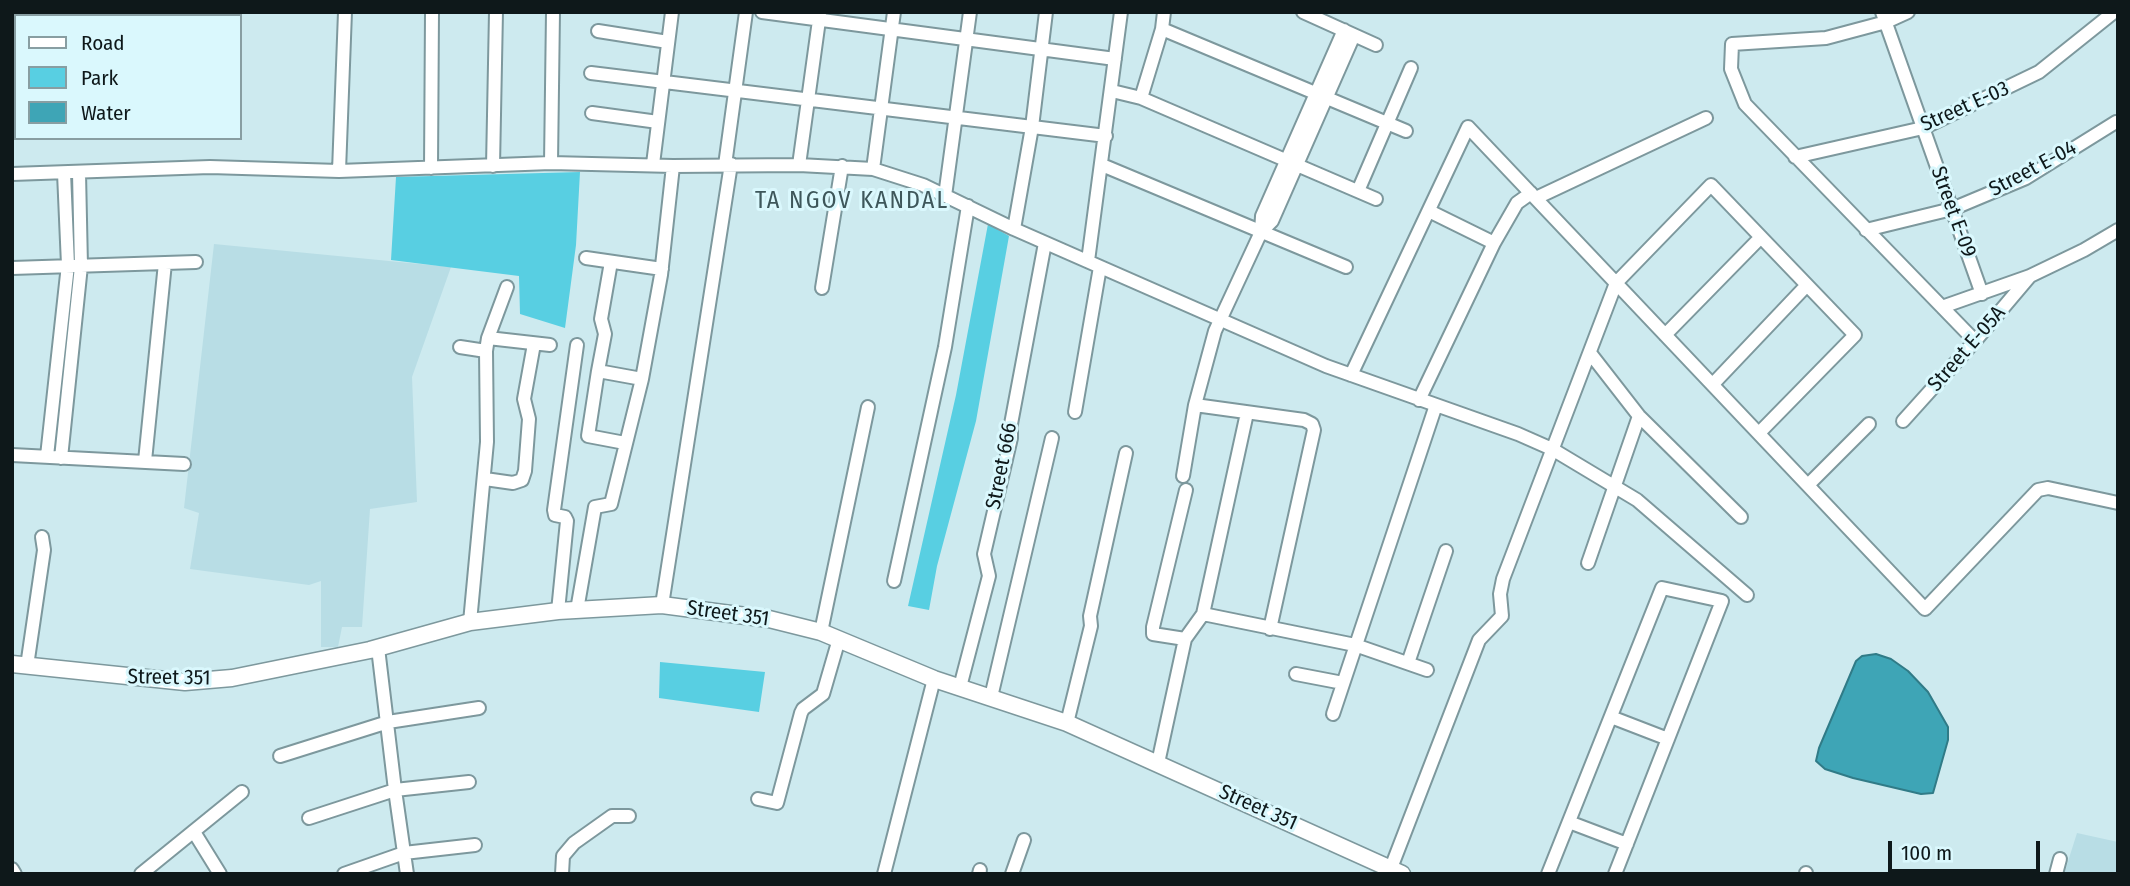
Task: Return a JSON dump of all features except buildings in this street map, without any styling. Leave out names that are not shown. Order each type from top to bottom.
[{"type":"street","points":[[339,171],[345,12]]},
{"type":"street","points":[[431,168],[432,12]]},
{"type":"street","points":[[493,166],[496,12]]},
{"type":"street","points":[[551,163],[553,12]]},
{"type":"street","points":[[653,164],[671,12]]},
{"type":"street","points":[[662,605],[728,164],[746,12]]},
{"type":"street","points":[[762,12],[819,16],[1115,59]]},
{"type":"street","points":[[873,169],[894,12]]},
{"type":"street","points":[[945,196],[970,12]]},
{"type":"street","points":[[1014,229],[1032,127],[1046,12]]},
{"type":"street","points":[[1075,412],[1121,12]]},
{"type":"street","points":[[1141,98],[1164,12]]},
{"type":"street","points":[[1303,12],[1376,45]]},
{"type":"street","points":[[1908,12],[1884,17],[1826,38],[1732,44],[1731,69],[1745,103],[1975,341]]},
{"type":"street","name":"Street E-03","points":[[1795,157],[1923,128],[2039,72],[2114,12]]},
{"type":"street","points":[[799,165],[819,16]]},
{"type":"street","name":"Street E-09","points":[[1884,17],[1982,293]]},
{"type":"street","points":[[1161,29],[1406,131]]},
{"type":"street","points":[[598,31],[668,42]]},
{"type":"street","points":[[1183,476],[1195,405],[1220,318],[1261,232],[1272,221],[1292,162],[1349,33]]},
{"type":"street","points":[[1358,191],[1411,68]]},
{"type":"street","points":[[591,73],[1106,136]]},
{"type":"street","points":[[1112,91],[1141,98],[1376,199]]},
{"type":"street","points":[[592,114],[658,122]]},
{"type":"street","points":[[1419,400],[1494,243],[1517,203],[1706,118]]},
{"type":"street","name":"Street E-04","points":[[1866,230],[1952,209],[2026,178],[2116,122]]},
{"type":"street","points":[[1351,375],[1468,127],[1926,609],[2038,490],[2048,488],[2118,503]]},
{"type":"street","points":[[12,174],[210,167],[339,171],[551,163],[799,165],[873,169],[923,185],[1045,243],[1351,375],[1518,434],[1552,449],[1637,500],[1747,595]]},
{"type":"street","points":[[1102,165],[1346,267]]},
{"type":"street","points":[[577,610],[595,507],[611,504],[642,379],[662,269],[673,166]]},
{"type":"street","points":[[822,288],[842,166]]},
{"type":"street","points":[[47,456],[75,265],[64,173]]},
{"type":"street","points":[[61,458],[79,173]]},
{"type":"street","points":[[1396,871],[1479,640],[1502,616],[1500,594],[1503,579],[1616,283],[1711,186],[1855,335],[1760,432]]},
{"type":"street","points":[[894,581],[945,347],[968,206]]},
{"type":"street","points":[[1429,211],[1494,243]]},
{"type":"street","name":"Street E-05A","points":[[1942,307],[2030,276],[2118,230]]},
{"type":"street","points":[[1665,335],[1760,237]]},
{"type":"street","name":"Street 666","points":[[960,687],[989,576],[984,554],[1011,438],[1011,424],[1045,243]]},
{"type":"street","points":[[586,258],[662,269]]},
{"type":"street","points":[[12,268],[196,262]]},
{"type":"street","points":[[611,262],[601,319],[605,334],[588,436],[625,443]]},
{"type":"street","points":[[145,461],[165,263]]},
{"type":"street","name":"Street E-05A","points":[[1903,421],[2030,276]]},
{"type":"street","points":[[1713,384],[1807,285]]},
{"type":"street","points":[[470,622],[485,479],[487,344],[507,287]]},
{"type":"street","points":[[460,347],[487,344],[550,345]]},
{"type":"street","points":[[485,479],[513,482],[522,480],[529,419],[524,399],[534,345]]},
{"type":"street","points":[[558,611],[567,521],[565,517],[555,515],[554,510],[577,345]]},
{"type":"street","points":[[1590,353],[1639,416],[1741,517]]},
{"type":"street","points":[[598,370],[642,379]]},
{"type":"street","points":[[1195,405],[1312,424],[1314,430],[1270,629]]},
{"type":"street","points":[[1333,714],[1436,405]]},
{"type":"street","points":[[821,632],[868,407]]},
{"type":"street","points":[[1158,763],[1185,639],[1203,614],[1247,413]]},
{"type":"street","points":[[1588,563],[1639,416]]},
{"type":"street","points":[[1808,485],[1868,424]]},
{"type":"street","points":[[991,697],[1052,438]]},
{"type":"street","points":[[1067,723],[1091,626],[1090,616],[1125,453]]},
{"type":"street","points":[[12,455],[184,464]]},
{"type":"street","points":[[1185,639],[1153,634],[1153,628],[1186,490]]},
{"type":"street","points":[[16,666],[44,550],[41,537]]},
{"type":"street","points":[[1408,663],[1446,551]]},
{"type":"street","points":[[1548,874],[1662,588],[1722,601],[1615,874]]},
{"type":"street","name":"Street 351","points":[[16,666],[185,682],[232,678],[374,649],[470,622],[558,611],[662,605],[768,619],[821,632],[934,679],[1067,723],[1396,871]]},
{"type":"street","points":[[1203,614],[1355,645],[1427,670]]},
{"type":"street","points":[[758,799],[777,803],[803,709],[823,694],[839,639]]},
{"type":"street","points":[[374,649],[378,691],[383,696],[388,722],[407,874]]},
{"type":"street","points":[[1296,674],[1343,683]]},
{"type":"street","points":[[884,874],[934,679]]},
{"type":"street","points":[[280,756],[388,722],[479,708]]},
{"type":"street","points":[[1611,717],[1668,739]]},
{"type":"street","points":[[309,818],[395,790],[469,782]]},
{"type":"street","points":[[141,874],[242,792]]},
{"type":"street","points":[[562,874],[563,856],[574,843],[612,816],[629,816]]},
{"type":"street","points":[[1569,822],[1627,844]]},
{"type":"street","points":[[194,832],[220,874]]},
{"type":"street","points":[[1012,874],[1024,840]]},
{"type":"street","points":[[344,874],[404,853],[475,845]]},
{"type":"street","points":[[2056,874],[2060,859]]},
{"type":"street","points":[[12,869],[15,874]]},
{"type":"shaded area","points":[[214,244],[451,267],[412,377],[417,502],[370,509],[362,627],[342,627],[338,647],[321,647],[321,581],[309,585],[190,569],[199,513],[184,508]]},
{"type":"shaded area","points":[[2077,833],[2118,842],[2118,874],[2064,874]]},
{"type":"green space","points":[[580,172],[576,245],[565,328],[520,314],[519,276],[391,260],[396,177]]},
{"type":"green space","points":[[988,224],[1009,236],[976,421],[937,566],[929,610],[908,606],[956,395]]},
{"type":"green space","points":[[660,662],[765,672],[759,712],[659,698]]},
{"type":"water","points":[[1876,654],[1891,659],[1908,671],[1928,692],[1948,727],[1948,740],[1933,793],[1921,794],[1853,778],[1825,769],[1816,761],[1856,661],[1862,656]]},
{"type":"district","name":"TA NGOV KANDAL","points":[[852,201]]}]
